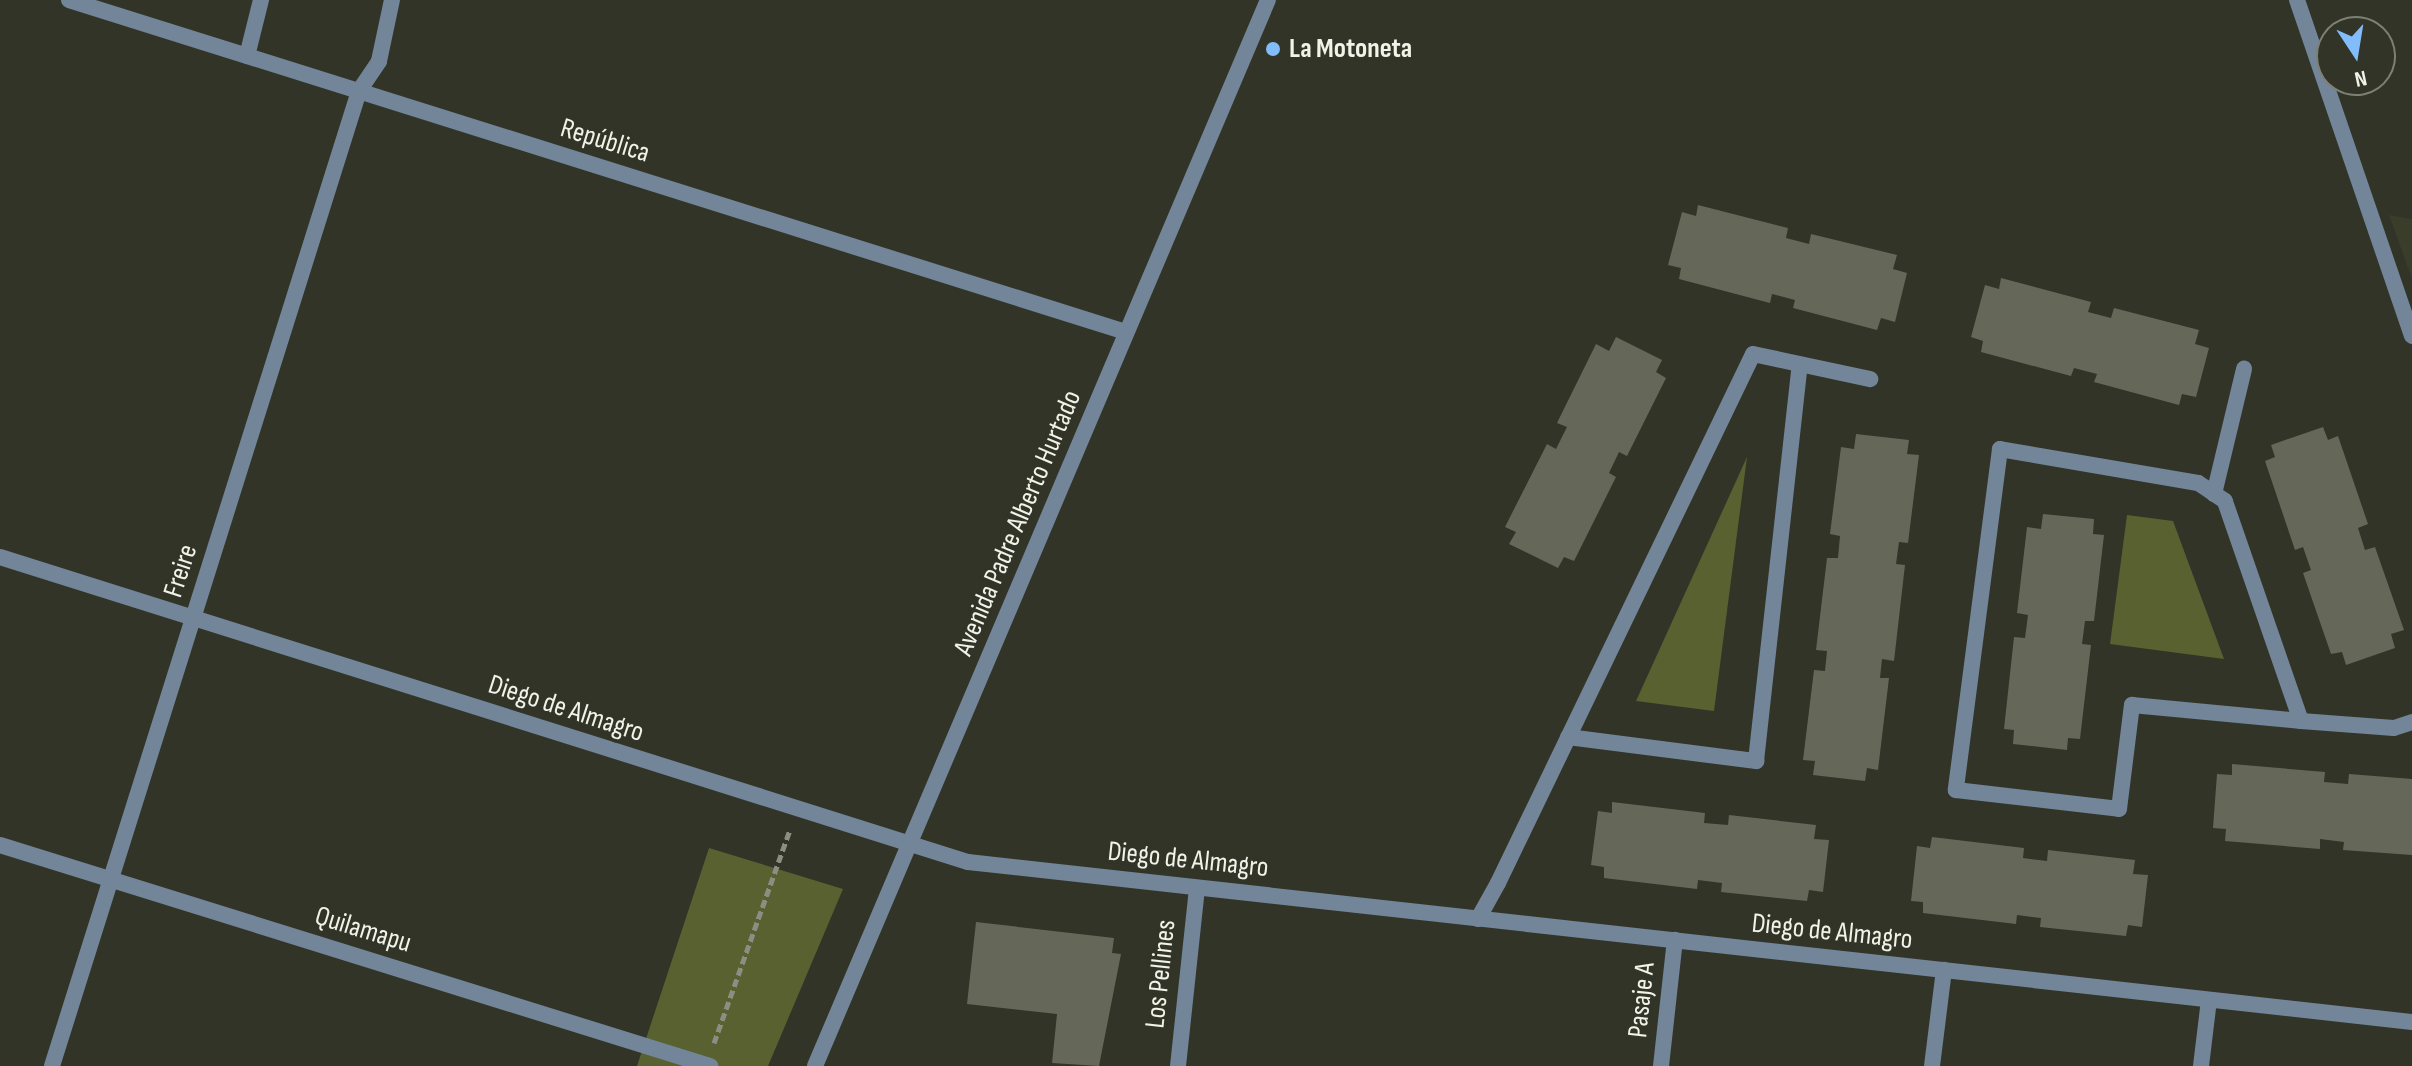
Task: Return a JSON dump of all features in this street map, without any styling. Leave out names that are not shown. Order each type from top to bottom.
[{"type":"street","name":"República","points":[[69,0],[1126,332]]},
{"type":"street","points":[[247,56],[261,0]]},
{"type":"street","name":"Freire","points":[[52,1066],[359,91],[379,61],[392,0]]},
{"type":"street","name":"Avenida Padre Alberto Hurtado","points":[[815,1066],[1268,0]]},
{"type":"street","points":[[2297,0],[2412,336]]},
{"type":"street","points":[[1478,919],[1753,354],[1870,379]]},
{"type":"street","points":[[1568,737],[1756,761],[1800,364]]},
{"type":"street","points":[[2214,494],[2244,369]]},
{"type":"street","points":[[2301,721],[2225,501],[2198,483],[2000,449],[1956,790],[2119,809],[2132,705],[2301,721],[2394,728],[2412,722]]},
{"type":"street","name":"Diego de Almagro","points":[[0,557],[968,862],[2412,1022]]},
{"type":"street","name":"Quilamapu","points":[[0,845],[708,1065]]},
{"type":"street","name":"Los Pellines","points":[[1178,1066],[1197,888]]},
{"type":"street","name":"Pasaje A","points":[[1661,1066],[1675,940]]},
{"type":"street","points":[[1932,1066],[1944,970]]},
{"type":"street","points":[[2201,1066],[2209,1000]]},
{"type":"path","points":[[708,1065],[797,810]]},
{"type":"shaded area","points":[[2389,215],[2412,219],[2412,279]]},
{"type":"green space","points":[[1747,457],[1714,711],[1636,701]]},
{"type":"green space","points":[[2127,515],[2173,521],[2224,659],[2110,644]]},
{"type":"green space","points":[[709,848],[843,889],[768,1066],[637,1066]]},
{"type":"building","points":[[1698,205],[1788,228],[1786,238],[1809,244],[1811,234],[1897,255],[1893,269],[1907,273],[1895,322],[1881,318],[1877,330],[1793,308],[1795,300],[1772,294],[1770,303],[1679,279],[1681,268],[1668,265],[1682,212],[1696,216]]},
{"type":"building","points":[[2001,278],[2091,302],[2088,312],[2111,318],[2114,308],[2199,330],[2195,344],[2209,348],[2196,397],[2182,394],[2179,405],[2094,382],[2097,374],[2074,368],[2071,376],[1981,352],[1983,341],[1971,337],[1985,285],[1999,289]]},
{"type":"building","points":[[1616,337],[1662,360],[1656,372],[1666,378],[1627,456],[1619,452],[1609,473],[1616,477],[1574,561],[1564,557],[1558,568],[1509,544],[1516,532],[1505,527],[1547,444],[1556,449],[1567,427],[1557,423],[1596,344],[1609,351]]},
{"type":"building","points":[[2323,427],[2328,440],[2338,436],[2368,524],[2358,528],[2365,550],[2375,547],[2404,630],[2391,634],[2395,648],[2346,665],[2342,652],[2331,654],[2303,573],[2311,570],[2303,547],[2295,550],[2265,461],[2275,457],[2271,445]]},
{"type":"building","points":[[1856,434],[1909,440],[1907,454],[1919,455],[1908,543],[1899,542],[1896,564],[1905,565],[1894,661],[1882,659],[1880,678],[1889,678],[1878,770],[1867,768],[1865,781],[1813,775],[1815,761],[1803,760],[1814,670],[1825,671],[1827,651],[1816,650],[1827,558],[1838,558],[1840,536],[1830,534],[1841,447],[1854,449]]},
{"type":"building","points":[[2043,514],[2094,519],[2093,534],[2104,535],[2094,621],[2085,621],[2082,644],[2091,645],[2080,739],[2068,738],[2067,750],[2013,744],[2014,730],[2004,729],[2014,637],[2025,638],[2028,615],[2017,613],[2027,527],[2041,529]]},
{"type":"building","points":[[2232,764],[2325,772],[2324,782],[2348,784],[2349,774],[2412,779],[2412,855],[2343,850],[2344,842],[2320,839],[2320,849],[2225,841],[2226,829],[2213,828],[2217,774],[2232,775]]},
{"type":"building","points":[[1612,802],[1705,813],[1704,823],[1728,825],[1729,815],[1816,825],[1814,839],[1829,840],[1823,892],[1809,890],[1807,901],[1721,892],[1722,883],[1698,880],[1697,889],[1604,878],[1604,867],[1591,865],[1598,811],[1612,813]]},
{"type":"building","points":[[1932,837],[2024,848],[2023,858],[2047,861],[2048,850],[2135,860],[2133,874],[2148,875],[2142,927],[2128,925],[2126,936],[2040,927],[2041,918],[2017,915],[2016,924],[1923,913],[1923,902],[1911,901],[1917,846],[1930,848]]},
{"type":"building","points":[[976,922],[1114,938],[1112,953],[1121,954],[1099,1066],[1052,1063],[1057,1014],[967,1004]]},
{"type":"place","name":"La Motoneta","points":[[1273,49]]}]
